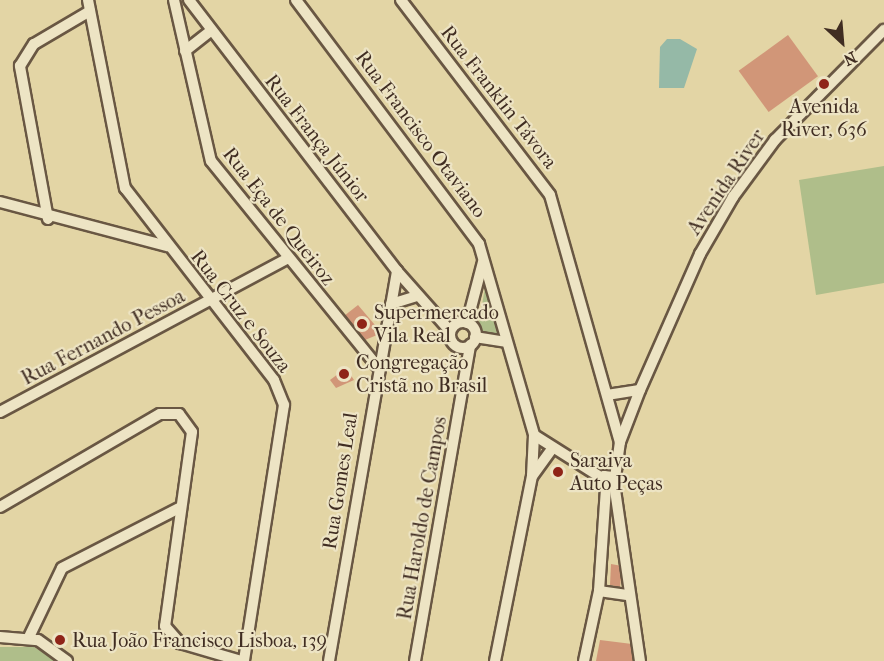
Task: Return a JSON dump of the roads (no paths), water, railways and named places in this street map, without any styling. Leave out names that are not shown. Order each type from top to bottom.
[{"type":"street","name":"Rua Eça de Queiroz","points":[[174,0],[207,154],[286,258],[377,366]]},
{"type":"street","name":"Rua França Júnior","points":[[189,0],[397,271],[450,331],[454,344],[472,341]]},
{"type":"street","name":"Rua Francisco Otaviano","points":[[296,0],[474,232],[534,435],[532,476],[495,661]]},
{"type":"street","name":"Rua Franklin Távora","points":[[401,0],[550,195],[607,395],[619,448]]},
{"type":"street","points":[[48,219],[20,66],[34,44],[89,6]]},
{"type":"street","name":"Rua Cruz e Souza","points":[[89,6],[124,189],[274,380],[284,405],[242,661]]},
{"type":"street","name":"Avenida River","points":[[608,480],[640,390],[700,254],[733,197],[782,132],[884,30]]},
{"type":"street","points":[[185,51],[211,31]]},
{"type":"street","points":[[0,202],[48,219],[167,246]]},
{"type":"street","name":"Rua Fernando Pessoa","points":[[0,412],[213,300],[286,258]]},
{"type":"street","points":[[483,262],[467,323],[472,341],[506,342]]},
{"type":"street","name":"Rua Gomes Leal","points":[[329,661],[377,366],[397,271]]},
{"type":"street","points":[[391,304],[418,296]]},
{"type":"street","points":[[450,331],[467,323]]},
{"type":"street","name":"Rua Haroldo de Campos","points":[[415,661],[472,341]]},
{"type":"street","points":[[607,395],[640,390]]},
{"type":"street","points":[[0,507],[170,413],[186,419],[192,432],[179,508],[165,626],[180,643],[242,661]]},
{"type":"street","points":[[534,435],[552,449],[608,480]]},
{"type":"street","name":"Rua Francisco Otaviano","points":[[532,476],[552,449]]},
{"type":"street","points":[[584,661],[598,591],[608,480]]},
{"type":"street","points":[[608,480],[640,661]]},
{"type":"street","points":[[29,637],[62,568],[179,508]]},
{"type":"street","points":[[598,591],[629,595]]},
{"type":"street","points":[[0,638],[29,637],[67,661]]},
{"type":"place","name":"Avenida River, 636","points":[[824,84]]},
{"type":"place","name":"Supermercado Vila Real","points":[[362,324]]},
{"type":"place","name":"Congregação Cristã no Brasil","points":[[344,374]]},
{"type":"place","name":"Saraiva Auto Peças","points":[[558,472]]},
{"type":"place","name":"Rua João Francisco Lisboa, 139","points":[[60,640]]}]
